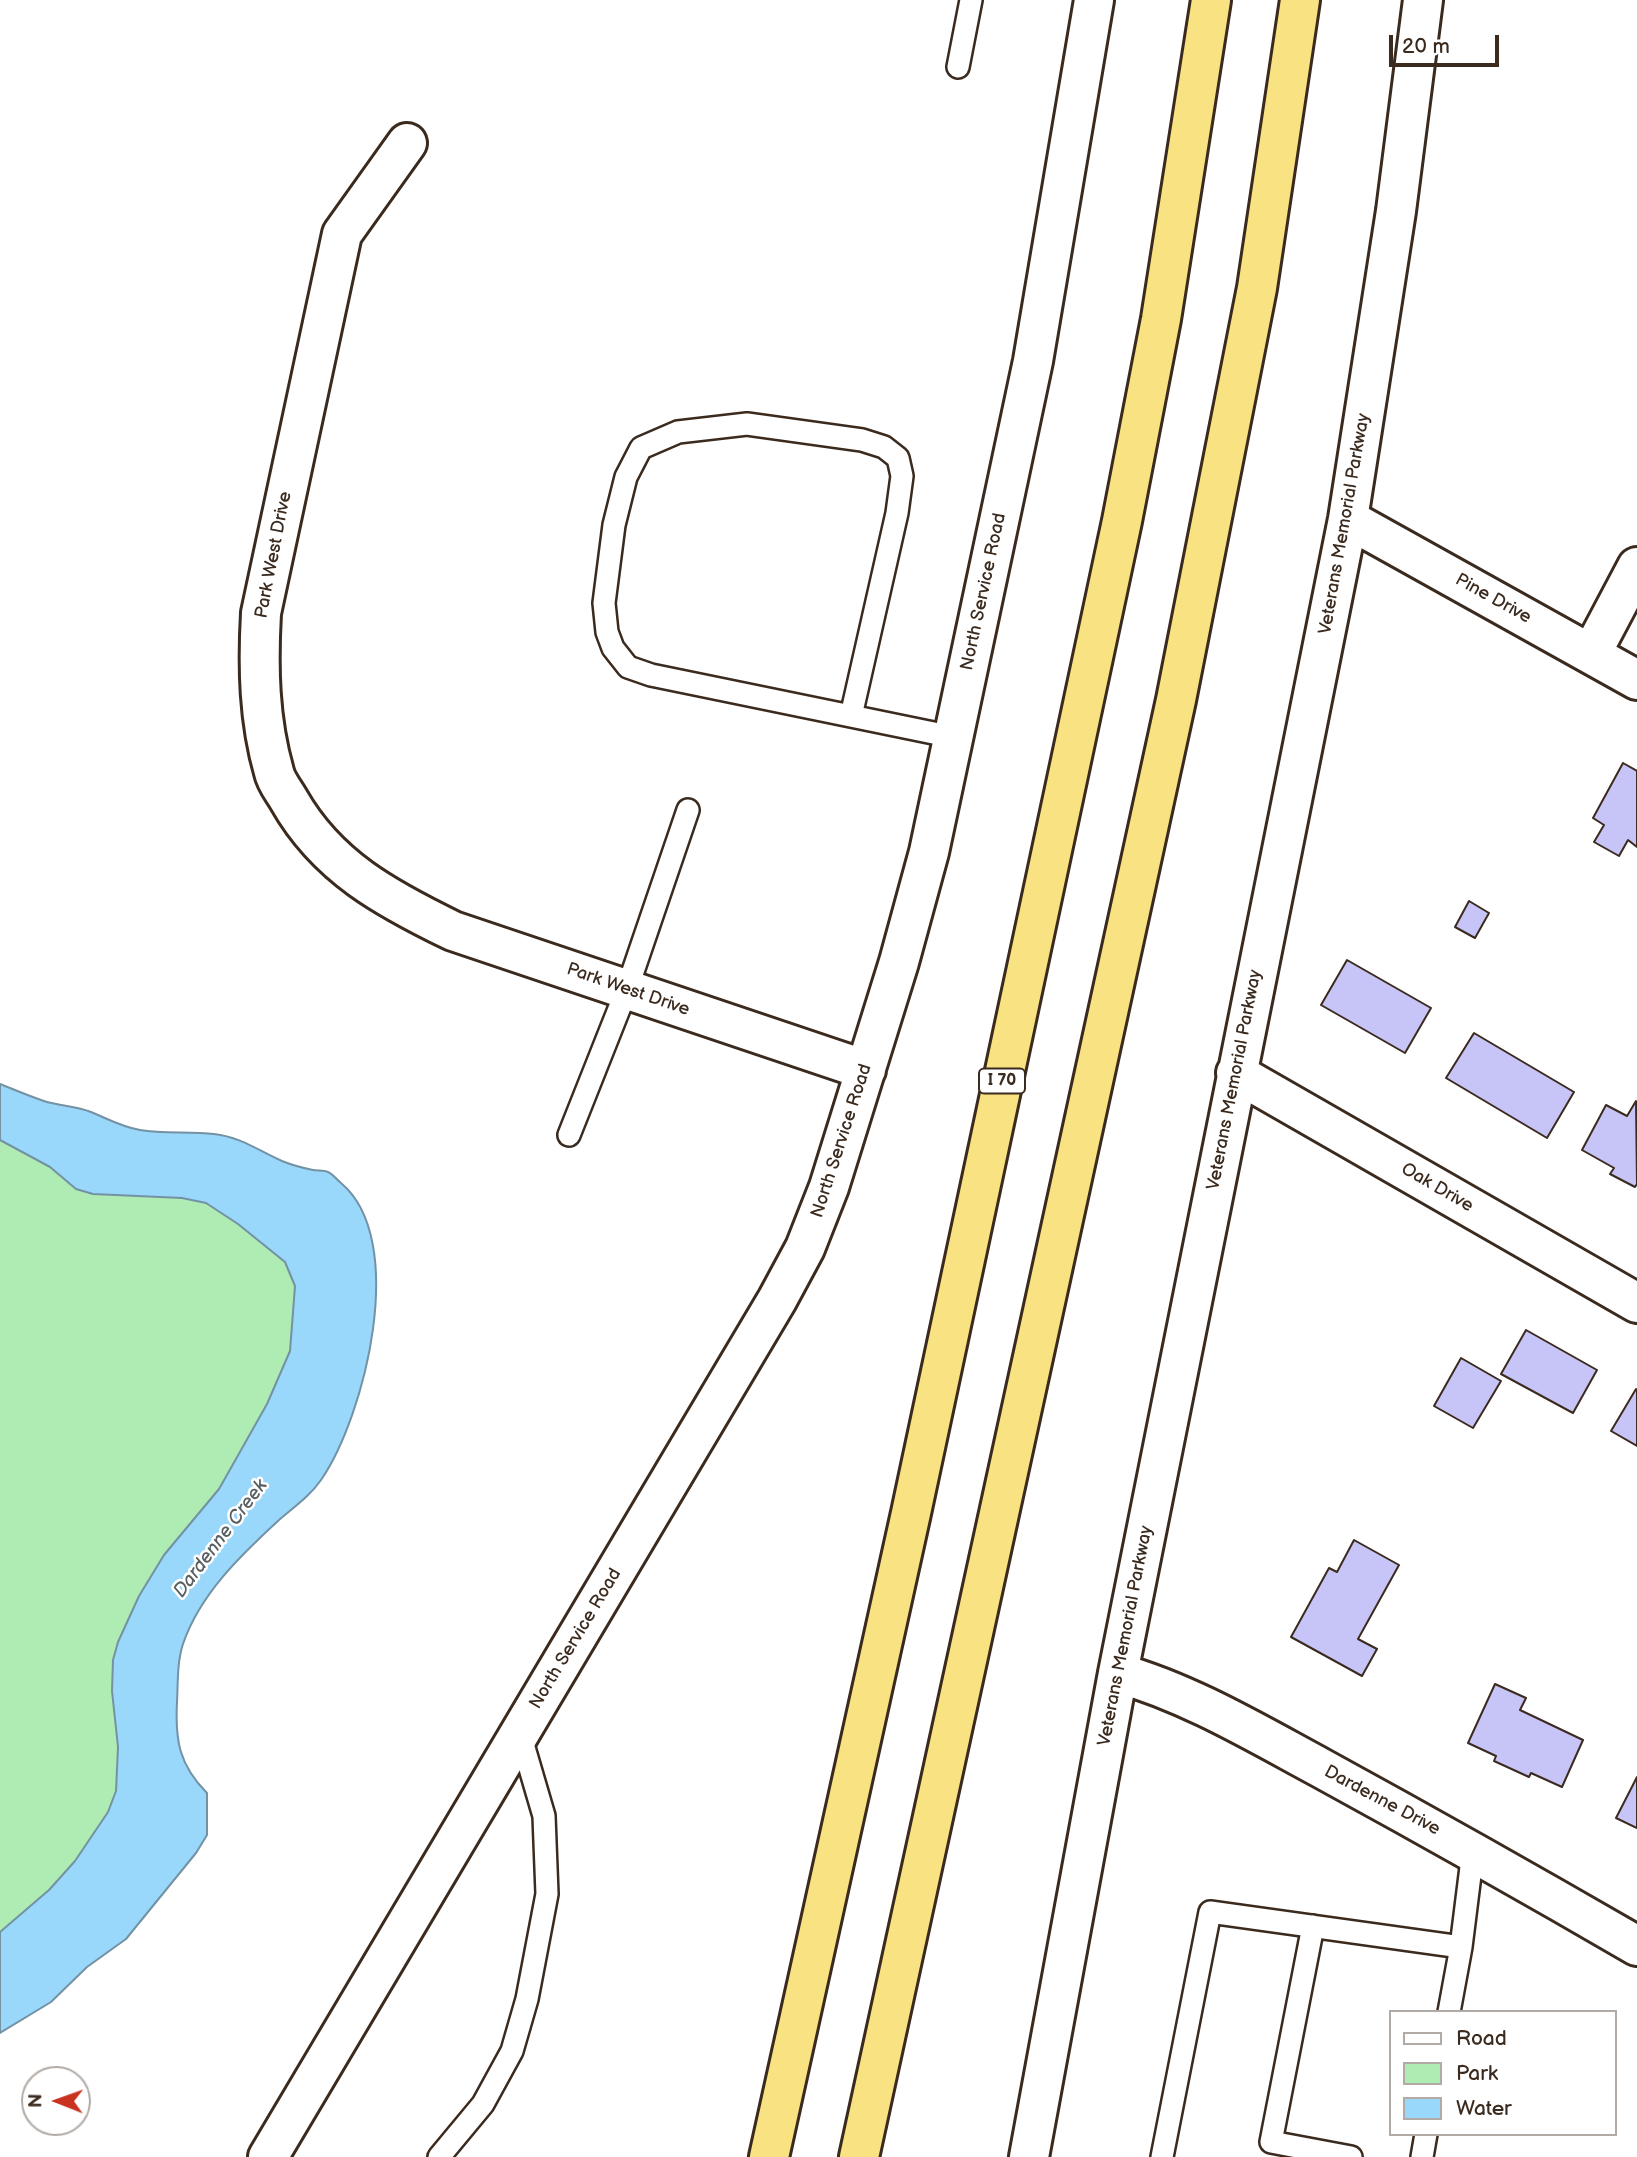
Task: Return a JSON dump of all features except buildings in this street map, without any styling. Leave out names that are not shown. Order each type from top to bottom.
[{"type":"highway","name":"I 70","points":[[769,2157],[913,1500],[1122,521],[1161,319],[1211,0]]},
{"type":"highway","points":[[859,2157],[1178,687],[1256,288],[1300,0]]},
{"type":"street","name":"North Service Road","points":[[268,2157],[778,1300],[805,1248],[828,1188],[866,1070],[929,852],[1032,361],[1094,0]]},
{"type":"street","name":"Veterans Memorial Parkway","points":[[1029,2157],[1118,1673],[1348,519],[1396,211],[1423,0]]},
{"type":"street","name":"Park West Drive","points":[[407,143],[342,234],[261,613],[258,659],[261,708],[274,775],[302,824],[344,867],[395,903],[453,931],[866,1070]]},
{"type":"street","name":"Pine Drive","points":[[1348,519],[1637,680]]},
{"type":"street","points":[[1591,654],[1637,567]]},
{"type":"street","name":"Oak Drive","points":[[1236,1073],[1637,1303]]},
{"type":"street","name":"Dardenne Drive","points":[[1118,1673],[1154,1683],[1269,1740],[1474,1851],[1637,1946]]},
{"type":"lane","points":[[958,67],[971,0]]},
{"type":"lane","points":[[851,716],[897,513],[902,476],[898,458],[884,447],[862,440],[747,424],[678,432],[641,448],[626,477],[614,525],[604,603],[607,632],[613,648],[628,667],[651,676],[953,737]]},
{"type":"lane","points":[[569,1135],[627,989],[688,810]]},
{"type":"lane","points":[[439,2157],[483,2104],[512,2051],[527,1999],[547,1894],[544,1816],[520,1734]]},
{"type":"lane","points":[[1449,2010],[1474,1851]]},
{"type":"lane","points":[[1162,2157],[1210,1912],[1461,1947]]},
{"type":"lane","points":[[1313,1926],[1264,2149],[1351,2157]]},
{"type":"lane","points":[[1422,2157],[1426,2136]]},
{"type":"green space","points":[[0,1140],[50,1167],[76,1189],[93,1194],[182,1198],[205,1203],[238,1224],[285,1262],[295,1286],[290,1351],[267,1404],[219,1489],[164,1555],[139,1596],[118,1642],[113,1660],[118,1747],[116,1791],[108,1812],[75,1861],[49,1890],[0,1932]]},
{"type":"water","name":"Dardenne Creek","points":[[0,1084],[44,1101],[85,1110],[133,1129],[224,1136],[290,1164],[330,1173],[361,1210],[373,1244],[376,1285],[373,1329],[365,1373],[337,1451],[312,1491],[223,1576],[200,1608],[183,1644],[178,1680],[178,1740],[190,1772],[207,1793],[207,1835],[196,1853],[126,1939],[87,1967],[51,2002],[0,2033],[0,1932],[49,1890],[75,1861],[108,1812],[116,1791],[118,1747],[112,1691],[113,1660],[118,1642],[139,1596],[164,1555],[219,1489],[267,1404],[290,1351],[295,1286],[285,1262],[238,1224],[206,1203],[182,1198],[93,1194],[76,1189],[50,1167],[0,1140]]}]
